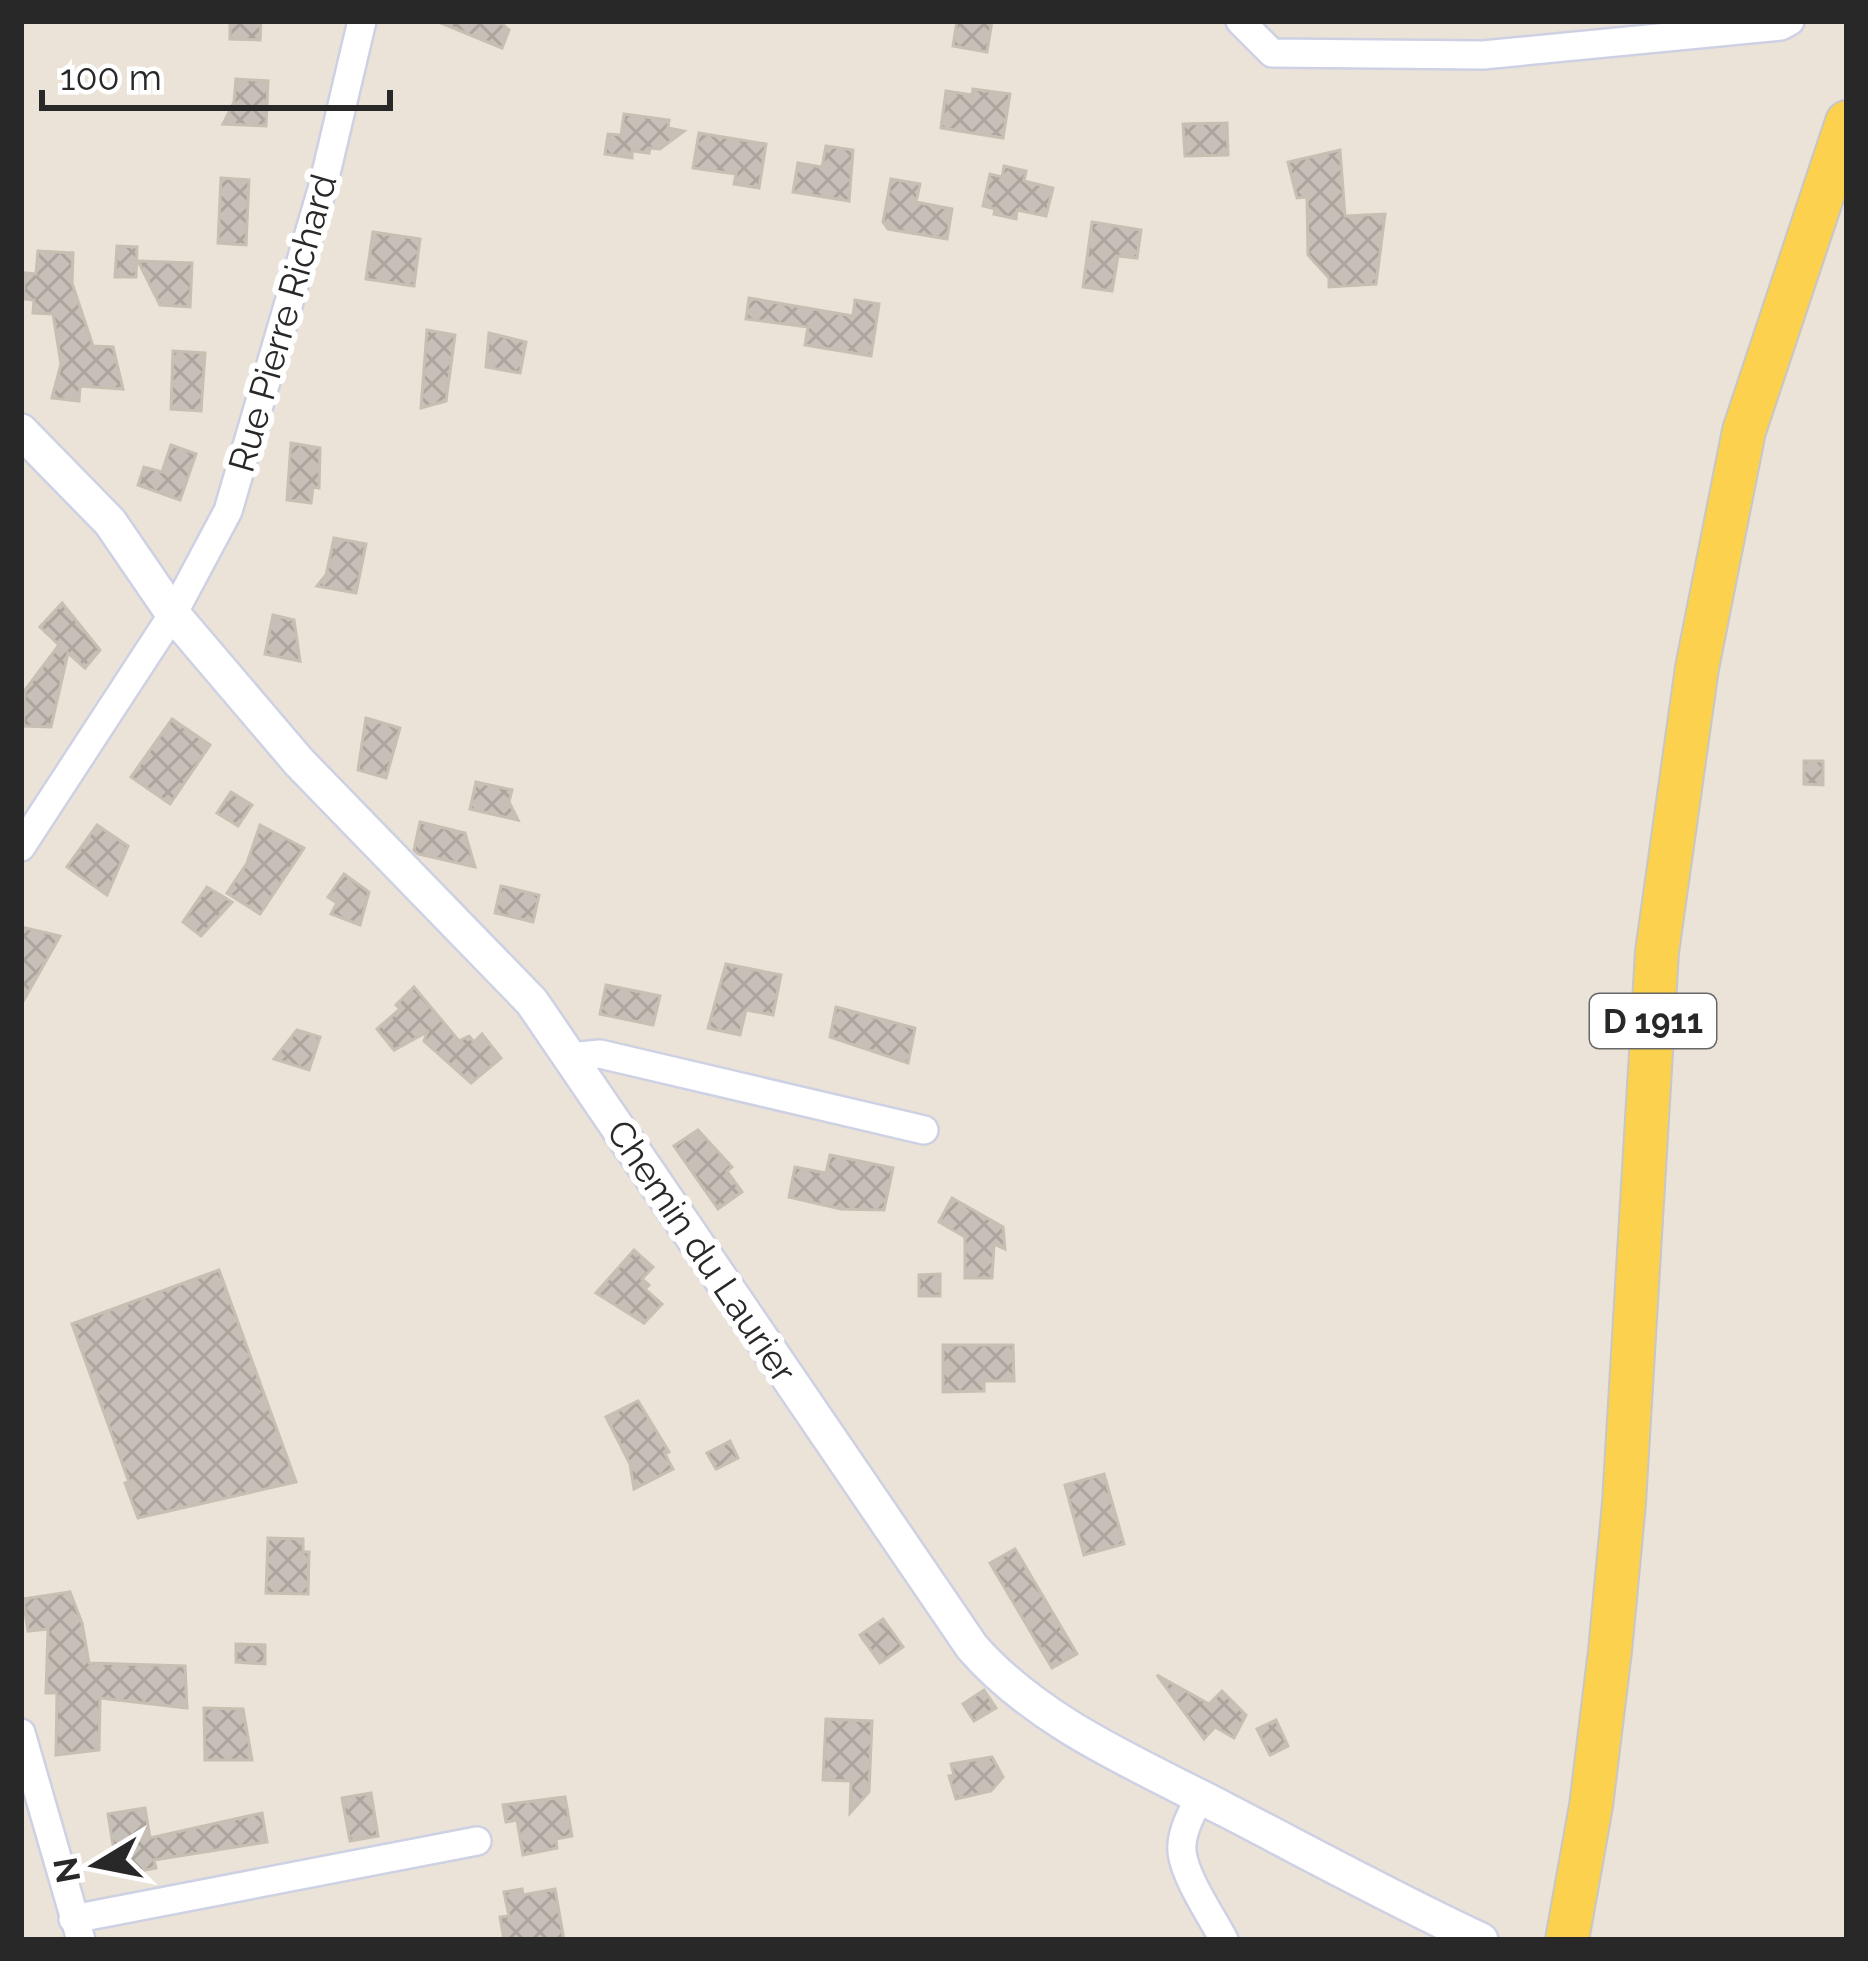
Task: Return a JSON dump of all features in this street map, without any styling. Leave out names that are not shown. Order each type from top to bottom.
[{"type":"main road","name":"D 1911","points":[[1567,1940],[1591,1806],[1610,1651],[1658,952],[1697,668],[1744,431],[1847,122]]},
{"type":"street","name":"Rue Pierre Richard","points":[[21,848],[173,614],[228,511],[323,186],[362,21]]},
{"type":"street","points":[[1240,21],[1272,52],[1483,55],[1781,26],[1790,21]]},
{"type":"street","name":"Chemin du Laurier","points":[[21,430],[110,523],[173,614],[299,762],[532,1002],[972,1646],[998,1677],[1040,1709],[1200,1797],[1481,1940]]},
{"type":"street","points":[[570,1057],[600,1054],[924,1130]]},
{"type":"street","points":[[21,1732],[77,1929],[477,1841]]},
{"type":"street","points":[[1200,1797],[1188,1820],[1182,1851],[1224,1940]]},
{"type":"building","points":[[230,21],[261,21],[260,40],[230,39]]},
{"type":"building","points":[[436,21],[499,21],[509,30],[502,48]]},
{"type":"building","points":[[957,21],[992,21],[987,52],[953,46]]},
{"type":"building","points":[[236,79],[268,81],[266,126],[223,124],[234,102]]},
{"type":"building","points":[[973,89],[1010,94],[1003,138],[941,128],[946,91],[972,95]]},
{"type":"building","points":[[624,114],[669,120],[668,128],[684,131],[660,149],[632,151],[632,158],[605,154],[608,134],[621,135]]},
{"type":"building","points":[[1227,123],[1228,155],[1185,156],[1183,124]]},
{"type":"building","points":[[699,133],[766,144],[759,188],[734,184],[736,174],[693,168]]},
{"type":"building","points":[[826,146],[853,150],[849,201],[793,192],[798,163],[822,167]]},
{"type":"building","points":[[1340,150],[1345,216],[1385,214],[1376,284],[1329,287],[1329,278],[1308,255],[1307,197],[1297,198],[1288,162]]},
{"type":"building","points":[[1004,166],[1026,171],[1024,181],[1053,188],[1046,216],[1017,210],[1016,219],[983,206],[990,174],[1002,177]]},
{"type":"building","points":[[221,178],[249,180],[246,245],[218,243]]},
{"type":"building","points":[[891,179],[920,184],[916,202],[952,209],[947,239],[888,229],[883,222]]},
{"type":"building","points":[[1092,222],[1141,230],[1137,258],[1118,256],[1112,291],[1083,287]]},
{"type":"building","points":[[373,232],[420,239],[414,286],[366,279]]},
{"type":"building","points":[[117,246],[137,247],[136,277],[115,277]]},
{"type":"building","points":[[38,251],[73,253],[72,283],[93,346],[113,347],[123,389],[80,386],[79,401],[52,398],[61,364],[53,314],[33,313],[34,300],[23,299],[25,273],[36,274]]},
{"type":"building","points":[[138,261],[192,263],[190,307],[160,305]]},
{"type":"building","points":[[749,298],[853,316],[855,300],[879,304],[871,356],[805,345],[808,327],[746,319]]},
{"type":"building","points":[[427,330],[455,335],[446,401],[421,408]]},
{"type":"building","points":[[489,333],[526,342],[520,373],[486,367]]},
{"type":"building","points":[[173,351],[205,353],[201,411],[171,409]]},
{"type":"building","points":[[291,443],[320,448],[319,488],[313,487],[311,503],[287,500]]},
{"type":"building","points":[[171,445],[196,454],[180,500],[138,485],[144,467],[162,472]]},
{"type":"building","points":[[334,538],[366,544],[356,593],[317,586],[326,575]]},
{"type":"building","points":[[62,603],[100,650],[85,668],[68,653],[51,727],[23,726],[25,690],[59,645],[40,627]]},
{"type":"building","points":[[273,615],[294,620],[300,661],[265,654]]},
{"type":"building","points":[[366,718],[400,728],[386,778],[358,770]]},
{"type":"building","points":[[172,719],[210,745],[170,804],[131,777]]},
{"type":"building","points":[[1804,761],[1823,761],[1823,785],[1804,784]]},
{"type":"building","points":[[476,782],[512,790],[509,802],[518,820],[470,809]]},
{"type":"building","points":[[231,792],[252,805],[238,826],[217,813]]},
{"type":"building","points":[[420,822],[465,833],[475,867],[418,854],[414,850]]},
{"type":"building","points":[[97,825],[128,846],[107,895],[67,867]]},
{"type":"building","points":[[260,825],[304,848],[260,914],[227,893],[247,863]]},
{"type":"building","points":[[344,874],[369,892],[360,925],[331,914],[337,903],[328,897]]},
{"type":"building","points":[[501,886],[539,895],[533,922],[495,913]]},
{"type":"building","points":[[207,887],[232,902],[201,936],[183,922]]},
{"type":"building","points":[[21,927],[60,936],[21,1005]]},
{"type":"building","points":[[726,964],[781,975],[773,1015],[746,1010],[740,1035],[708,1028]]},
{"type":"building","points":[[606,985],[660,996],[653,1025],[600,1014]]},
{"type":"building","points":[[414,987],[459,1041],[469,1036],[474,1042],[482,1034],[501,1058],[471,1083],[424,1041],[427,1032],[394,1050],[377,1029],[400,1009],[396,1005]]},
{"type":"building","points":[[836,1007],[915,1028],[908,1063],[830,1037]]},
{"type":"building","points":[[297,1030],[320,1037],[309,1070],[274,1059]]},
{"type":"building","points":[[698,1130],[732,1167],[727,1171],[742,1192],[718,1209],[674,1146]]},
{"type":"building","points":[[830,1155],[893,1168],[884,1210],[841,1209],[789,1197],[795,1167],[826,1173]]},
{"type":"building","points":[[952,1198],[1003,1227],[1005,1249],[994,1244],[992,1278],[965,1278],[965,1237],[939,1222]]},
{"type":"building","points":[[634,1250],[653,1267],[642,1279],[649,1285],[645,1289],[662,1304],[644,1323],[596,1293]]},
{"type":"building","points":[[219,1270],[296,1482],[138,1518],[72,1324]]},
{"type":"building","points":[[940,1274],[940,1296],[919,1296],[919,1275]]},
{"type":"building","points":[[943,1345],[1013,1345],[1014,1381],[984,1381],[984,1391],[943,1392]]},
{"type":"building","points":[[638,1401],[669,1452],[665,1454],[673,1469],[634,1489],[630,1464],[606,1417]]},
{"type":"building","points":[[730,1441],[738,1458],[716,1469],[707,1453]]},
{"type":"building","points":[[1104,1474],[1124,1544],[1084,1555],[1065,1485]]},
{"type":"building","points":[[268,1538],[303,1539],[303,1552],[309,1552],[308,1594],[266,1593]]},
{"type":"building","points":[[1015,1549],[1077,1654],[1052,1668],[990,1563]]},
{"type":"building","points":[[70,1592],[89,1663],[185,1666],[187,1708],[100,1698],[99,1750],[56,1755],[57,1693],[46,1693],[48,1629],[28,1631],[23,1599]]},
{"type":"building","points":[[883,1619],[903,1647],[880,1663],[860,1635]]},
{"type":"building","points":[[236,1644],[265,1645],[265,1664],[236,1662]]},
{"type":"building","points":[[1157,1675],[1209,1704],[1222,1691],[1246,1715],[1234,1738],[1215,1727],[1204,1739]]},
{"type":"building","points":[[984,1690],[996,1708],[974,1721],[963,1704]]},
{"type":"building","points":[[204,1708],[243,1709],[252,1760],[205,1760]]},
{"type":"building","points":[[826,1719],[872,1721],[869,1792],[850,1813],[851,1781],[823,1780]]},
{"type":"building","points":[[1276,1720],[1288,1746],[1270,1755],[1257,1729]]},
{"type":"building","points":[[992,1757],[1003,1777],[991,1791],[956,1799],[949,1776],[954,1775],[951,1764]]},
{"type":"building","points":[[371,1793],[378,1836],[350,1841],[342,1798]]},
{"type":"building","points":[[565,1797],[572,1836],[556,1839],[557,1848],[523,1855],[517,1820],[506,1822],[503,1805]]},
{"type":"building","points":[[145,1808],[150,1838],[262,1813],[267,1842],[154,1860],[156,1868],[118,1875],[108,1814]]},
{"type":"building","points":[[522,1889],[523,1895],[555,1889],[564,1940],[504,1940],[500,1917],[509,1916],[504,1892]]}]
